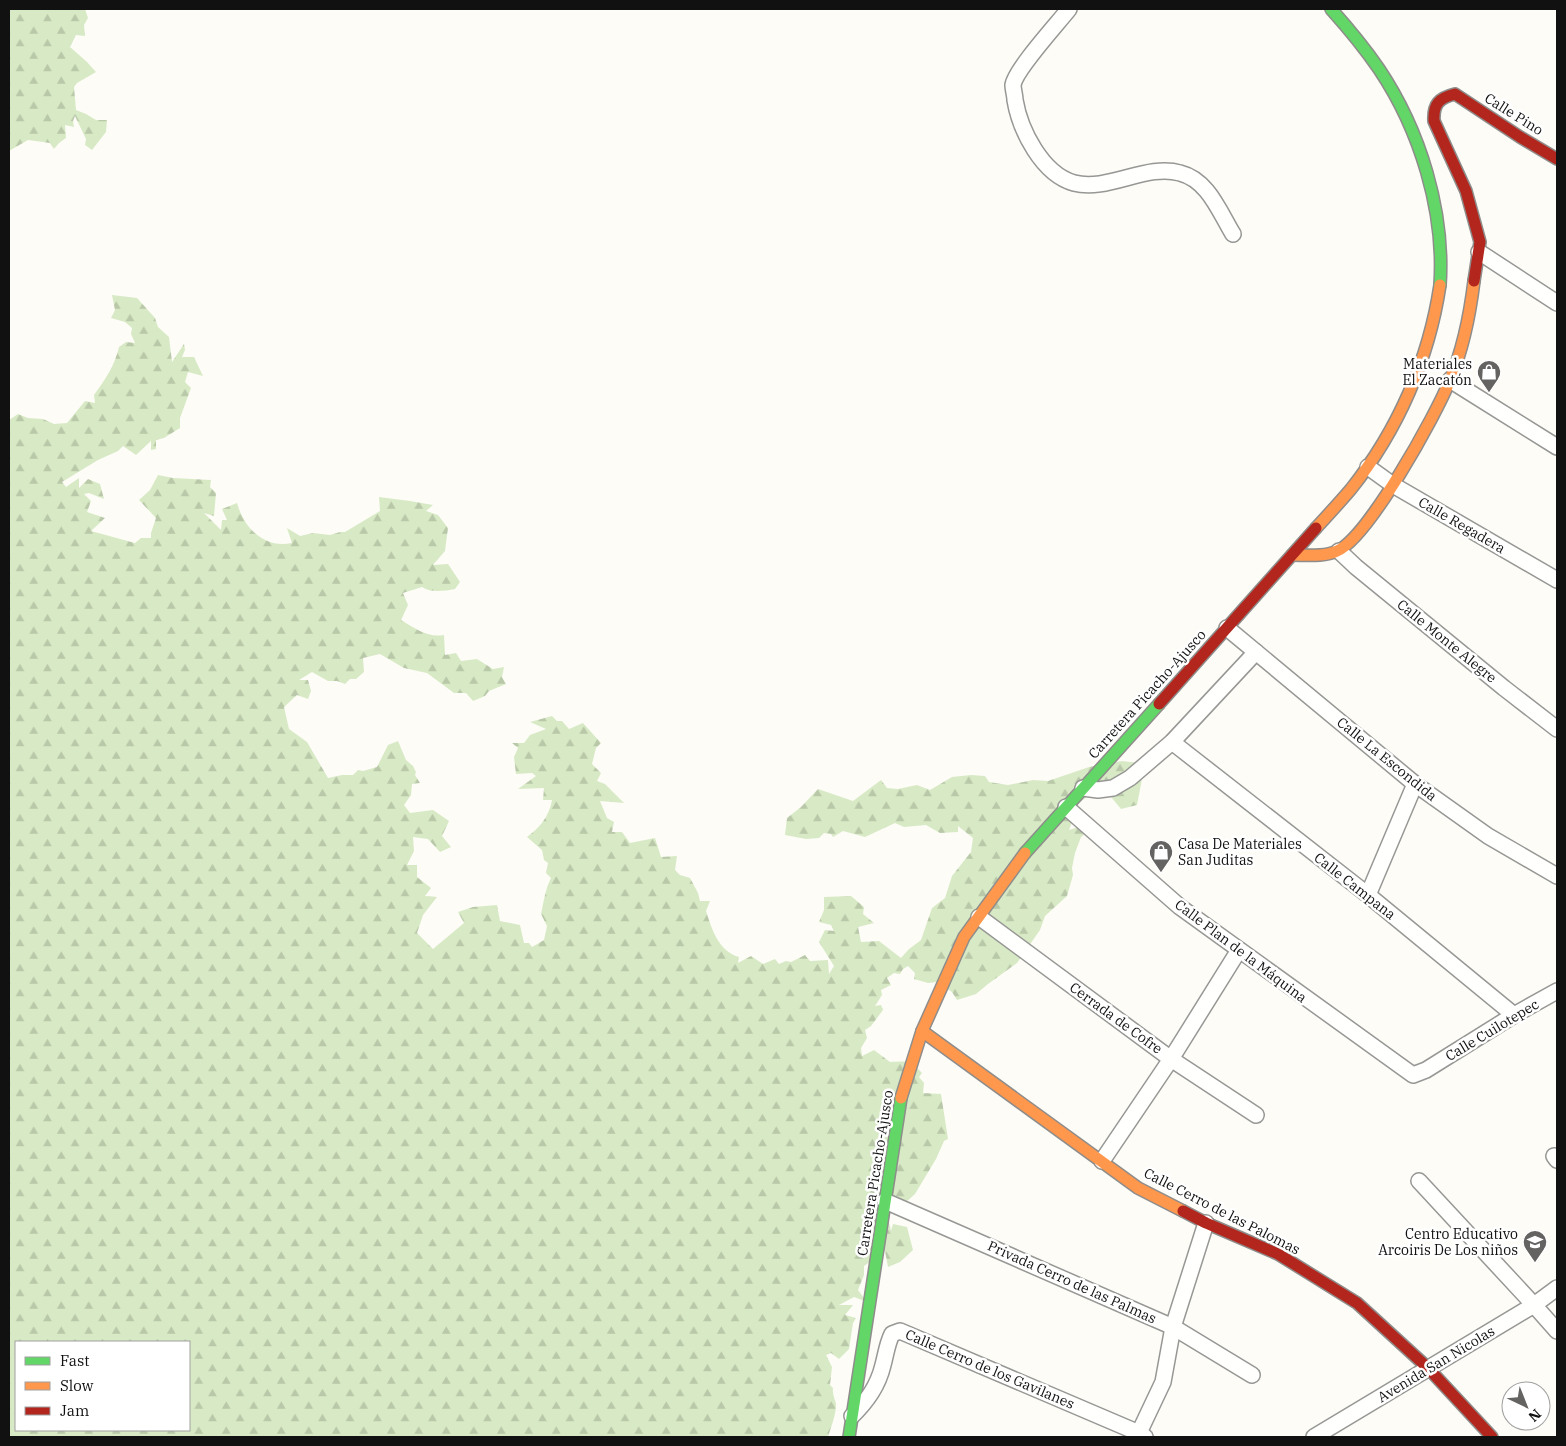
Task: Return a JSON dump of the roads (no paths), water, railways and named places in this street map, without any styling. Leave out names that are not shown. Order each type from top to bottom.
[{"type":"main road","name":"Carretera Picacho-Ajusco","points":[[849,1437],[902,1094],[922,1031],[964,937],[1022,857],[1351,490],[1368,467],[1409,398],[1429,343],[1440,290],[1440,240],[1429,180],[1411,131],[1392,90],[1355,37],[1331,9]]},
{"type":"main road","name":"Calle Pino","points":[[1479,252],[1480,242],[1466,191],[1434,121],[1433,112],[1436,103],[1444,96],[1455,94],[1557,159]]},
{"type":"main road","points":[[1292,555],[1325,555],[1340,551],[1364,529],[1394,485],[1450,380],[1469,318],[1479,252]]},
{"type":"main road","name":"Calle Cerro de las Palomas","points":[[922,1031],[1138,1188],[1206,1223],[1278,1254],[1357,1303],[1428,1368],[1492,1437]]},
{"type":"street","points":[[1070,9],[1023,65],[1013,85],[1018,116],[1034,149],[1055,173],[1074,183],[1098,184],[1160,171],[1180,173],[1204,186],[1233,234]]},
{"type":"street","points":[[1479,252],[1557,303]]},
{"type":"street","points":[[1450,380],[1557,447]]},
{"type":"street","name":"Calle Regadera","points":[[1368,467],[1394,485],[1557,580]]},
{"type":"street","name":"Calle Monte Alegre","points":[[1340,551],[1356,567],[1557,729]]},
{"type":"street","name":"Calle La Escondida","points":[[1228,628],[1415,784],[1488,836],[1557,876]]},
{"type":"street","points":[[1083,788],[1098,790],[1113,788],[1130,778],[1172,742],[1256,652]]},
{"type":"street","name":"Calle Campana","points":[[1172,742],[1368,895],[1514,1015]]},
{"type":"street","points":[[1368,895],[1415,784]]},
{"type":"street","name":"Calle Plan de la Máquina","points":[[1066,807],[1180,907],[1238,950],[1399,1067],[1413,1075],[1426,1070]]},
{"type":"street","name":"Cerrada de Cofre","points":[[979,917],[1172,1059],[1256,1114]]},
{"type":"street","points":[[1102,1161],[1172,1059],[1238,950]]},
{"type":"street","name":"Calle Cuilotepec","points":[[1426,1070],[1514,1015],[1554,998]]},
{"type":"street","points":[[1418,1181],[1557,1332]]},
{"type":"street","name":"Privada Cerro de las Palmas","points":[[886,1201],[1173,1327],[1252,1375]]},
{"type":"street","points":[[1140,1436],[1163,1382],[1173,1327],[1206,1223]]},
{"type":"street","name":"Avenida San Nicolas","points":[[1322,1436],[1428,1368],[1534,1305],[1557,1288]]},
{"type":"street","name":"Calle Cerro de los Gavilanes","points":[[852,1416],[865,1403],[876,1385],[883,1365],[887,1343],[892,1334],[900,1331],[1140,1436]]},
{"type":"place","name":"Materiales El Zacatón","points":[[1489,393]]},
{"type":"place","name":"Casa De Materiales San Juditas","points":[[1161,873]]},
{"type":"place","name":"Centro Educativo Arcoiris De Los niños","points":[[1535,1263]]}]
